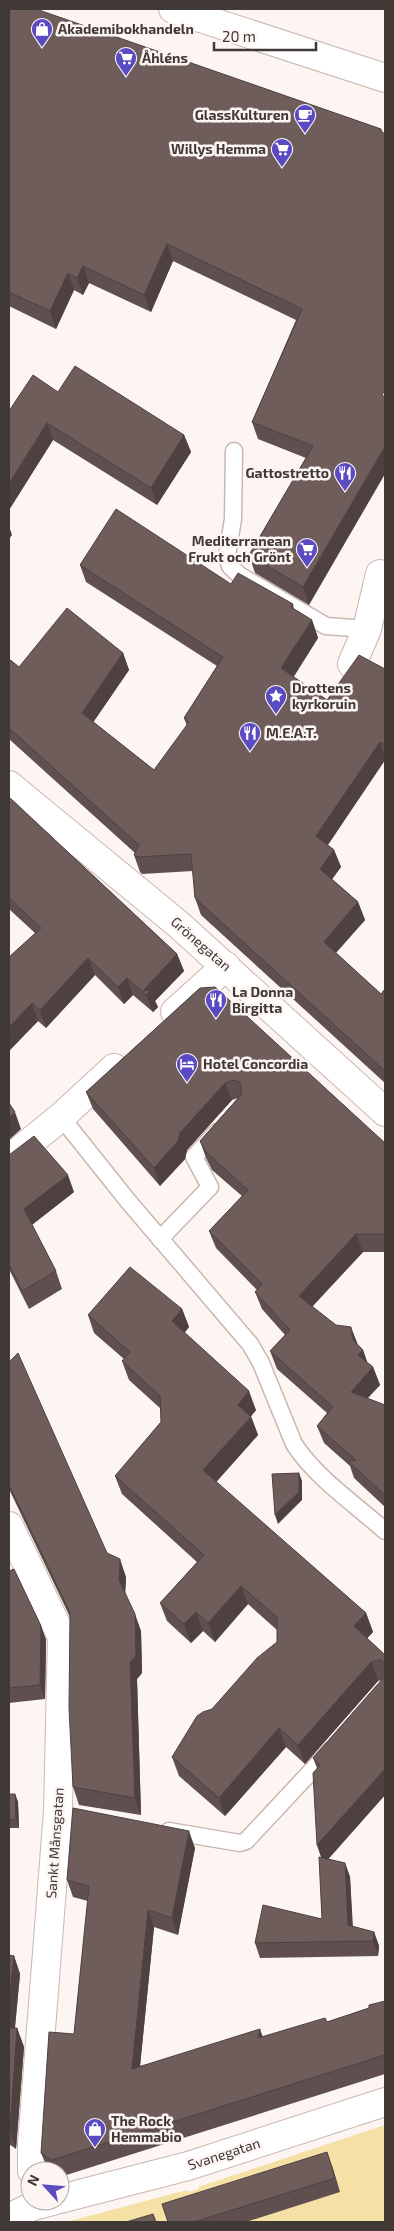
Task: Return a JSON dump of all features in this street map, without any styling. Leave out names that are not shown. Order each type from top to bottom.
[{"type":"street","points":[[173,9],[385,78]]},
{"type":"street","points":[[352,664],[376,634],[380,574]]},
{"type":"street","name":"Grönegatan","points":[[9,785],[226,966],[385,1112]]},
{"type":"street","points":[[154,1032],[226,966]]},
{"type":"street","points":[[9,1159],[61,1117],[132,1051]]},
{"type":"street","name":"Sankt Månsgatan","points":[[9,1526],[62,1637],[68,1813],[32,2145],[32,2161]]},
{"type":"street","name":"Svanegatan","points":[[70,2196],[188,2166],[385,2102]]},
{"type":"street","points":[[9,2218],[23,2211]]},
{"type":"lane","points":[[234,451],[233,519],[227,556],[230,566],[239,574],[326,626],[376,634]]},
{"type":"lane","points":[[61,1117],[160,1239],[250,1344],[269,1382],[294,1444],[302,1456],[385,1530]]},
{"type":"lane","points":[[160,1239],[210,1187],[194,1157],[226,1122]]},
{"type":"lane","points":[[155,1828],[240,1843],[246,1841],[340,1740]]},
{"type":"shaded area","points":[[385,2125],[385,2222],[66,2222],[187,2190],[188,2192],[199,2189],[198,2187]]},
{"type":"building","points":[[9,9],[36,9],[381,129],[385,134],[385,390],[382,395],[385,397],[385,446],[303,587],[249,555],[313,446],[252,422],[302,309],[167,244],[144,295],[83,266],[77,278],[68,273],[50,311],[9,292]]},
{"type":"building","points":[[75,366],[184,435],[151,488],[47,423],[9,483],[9,411],[33,375],[58,392]]},
{"type":"building","points":[[116,509],[231,584],[238,573],[293,604],[291,607],[312,620],[281,668],[327,700],[359,655],[385,669],[385,745],[380,742],[316,836],[334,850],[320,869],[358,902],[324,942],[381,994],[385,989],[385,1071],[195,898],[191,854],[136,857],[134,855],[139,845],[9,728],[9,659],[19,667],[67,608],[123,653],[82,713],[154,770],[189,722],[184,718],[223,657],[80,565]]},
{"type":"building","points":[[9,797],[177,954],[143,991],[151,990],[146,995],[127,978],[118,987],[88,958],[40,1010],[32,1003],[9,1027],[9,957],[41,928],[9,898]]},
{"type":"building","points":[[215,987],[385,1143],[385,1234],[356,1234],[299,1296],[336,1325],[351,1327],[353,1340],[363,1350],[358,1355],[373,1367],[351,1392],[385,1405],[385,1495],[348,1461],[356,1460],[317,1426],[333,1407],[270,1351],[290,1330],[255,1292],[262,1284],[209,1231],[248,1190],[206,1152],[200,1141],[240,1096],[242,1091],[240,1082],[234,1080],[225,1083],[180,1133],[178,1141],[154,1168],[86,1092],[200,988]]},
{"type":"building","points":[[9,1103],[15,1112],[9,1117]]},
{"type":"building","points":[[34,1136],[68,1175],[24,1209],[56,1271],[22,1291],[9,1264],[9,1155]]},
{"type":"building","points":[[130,1267],[182,1309],[172,1321],[249,1391],[238,1405],[251,1417],[203,1470],[366,1613],[354,1626],[385,1655],[385,1664],[381,1660],[371,1662],[298,1745],[279,1728],[219,1798],[172,1757],[197,1716],[212,1709],[257,1658],[277,1642],[277,1617],[241,1586],[208,1623],[196,1612],[184,1624],[160,1603],[204,1555],[115,1476],[161,1422],[160,1396],[122,1361],[130,1352],[88,1315]]},
{"type":"building","points":[[18,1353],[107,1553],[120,1559],[119,1580],[135,1614],[136,1656],[130,1662],[135,1798],[73,1787],[69,1708],[70,1613],[9,1485],[9,1362]]},
{"type":"building","points":[[299,1473],[299,1492],[275,1515],[272,1474]]},
{"type":"building","points":[[14,1569],[41,1626],[40,1685],[9,1688],[9,1571]]},
{"type":"building","points":[[385,1676],[385,1769],[317,1845],[313,1773],[320,1765],[313,1758]]},
{"type":"building","points":[[9,1794],[15,1794],[16,1819],[9,1820]]},
{"type":"building","points":[[73,1808],[189,1831],[172,1918],[148,1910],[132,2069],[260,2029],[258,2038],[325,2018],[327,2022],[369,2008],[369,2005],[385,2001],[385,2055],[52,2160],[41,2153],[49,2032],[74,2034],[89,1886],[67,1880]]},
{"type":"building","points":[[319,1857],[345,1863],[348,1925],[374,1932],[373,1941],[255,1943],[263,1905],[322,1919]]},
{"type":"building","points":[[9,1955],[14,1956],[9,2002]]},
{"type":"building","points":[[9,2028],[17,2028],[10,2130],[9,2130]]},
{"type":"building","points":[[327,2152],[335,2178],[194,2222],[168,2222],[162,2204]]},
{"type":"building","points":[[153,2214],[156,2222],[126,2222]]},
{"type":"place","name":"Akademibokhandeln","points":[[42,48]]},
{"type":"place","name":"Åhléns","points":[[126,77]]},
{"type":"place","name":"GlassKulturen","points":[[305,134]]},
{"type":"place","name":"Willys Hemma","points":[[282,168]]},
{"type":"place","name":"Gattostretto","points":[[345,492]]},
{"type":"place","name":"Mediterranean Frukt och Grönt","points":[[307,568]]},
{"type":"place","name":"Drottens kyrkoruin","points":[[276,715]]},
{"type":"place","name":"M.E.A.T.","points":[[250,752]]},
{"type":"place","name":"La Donna Birgitta","points":[[216,1019]]},
{"type":"place","name":"Hotel Concordia","points":[[187,1083]]},
{"type":"place","name":"The Rock Hemmabio","points":[[95,2148]]}]
